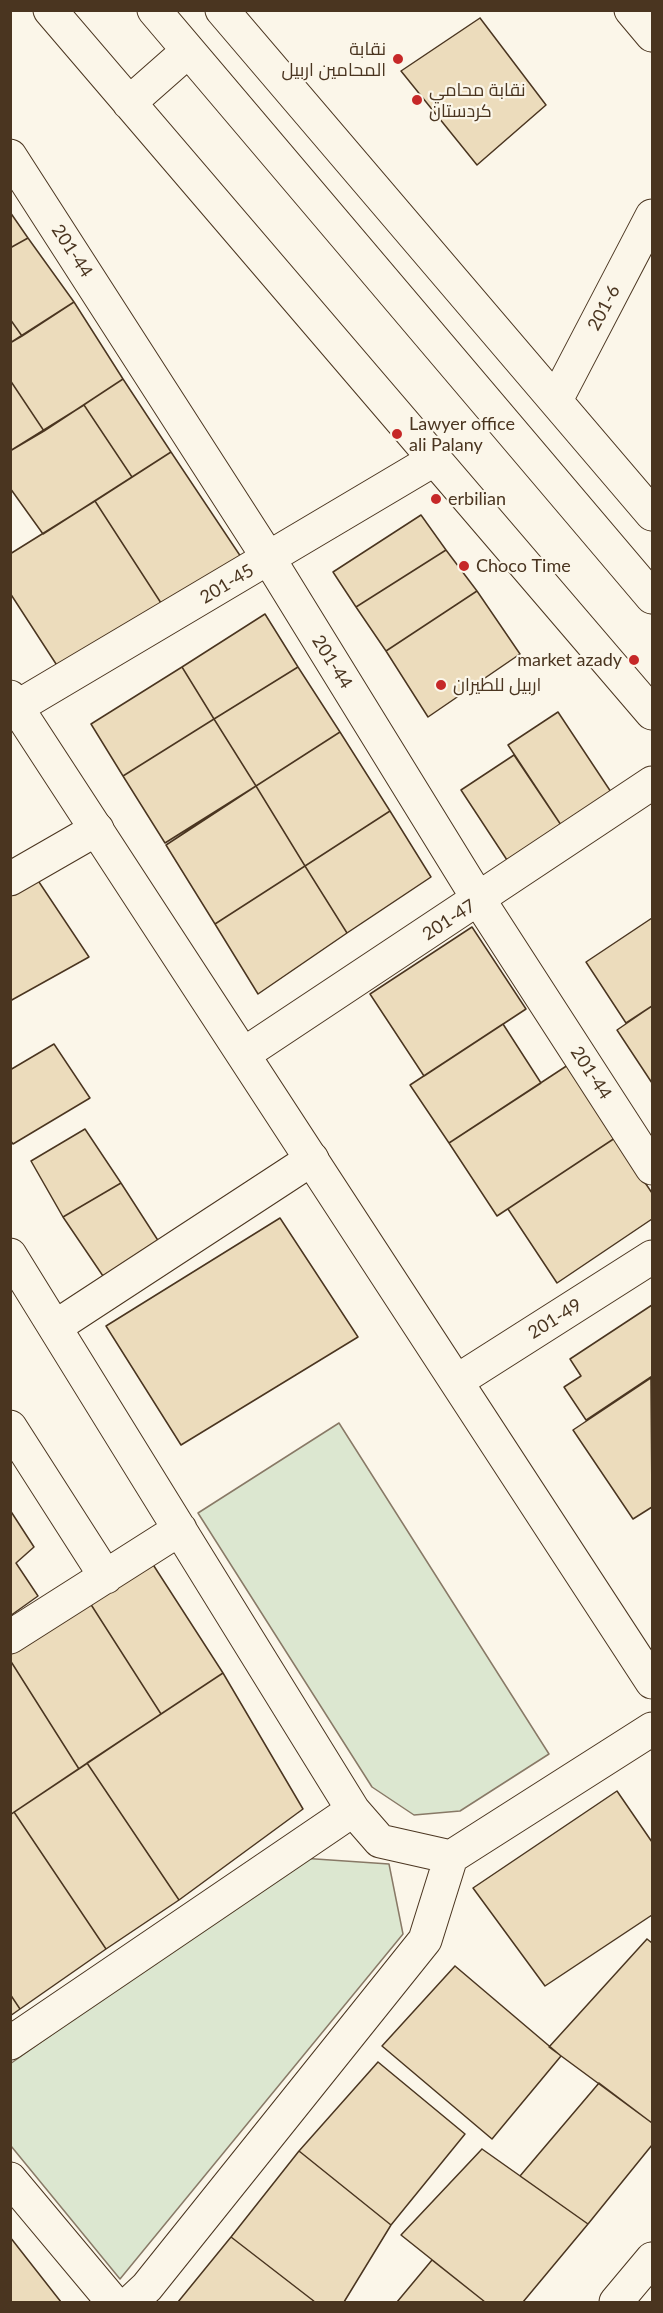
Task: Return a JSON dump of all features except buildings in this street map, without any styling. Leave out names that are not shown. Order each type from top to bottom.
[{"type":"street","points":[[50,10],[652,713]]},
{"type":"street","points":[[153,10],[652,597]]},
{"type":"street","points":[[222,10],[652,514]]},
{"type":"street","points":[[632,10],[652,35]]},
{"type":"street","points":[[129,103],[188,51]]},
{"type":"street","name":"201-44","points":[[10,156],[269,559],[479,900],[652,1168]]},
{"type":"street","name":"201-6","points":[[556,400],[652,216]]},
{"type":"street","name":"201-45","points":[[14,702],[269,559],[435,459]]},
{"type":"street","points":[[14,702],[652,1682]]},
{"type":"street","name":"201-47","points":[[244,1054],[652,783]]},
{"type":"street","points":[[10,879],[97,830]]},
{"type":"street","points":[[55,1327],[312,1159]]},
{"type":"street","points":[[10,1255],[353,1810],[380,1841],[451,1857]]},
{"type":"street","name":"201-49","points":[[457,1381],[652,1257]]},
{"type":"street","points":[[10,1427],[106,1577]]},
{"type":"street","points":[[10,1637],[180,1529]]},
{"type":"street","points":[[131,2302],[147,2287],[425,1940],[451,1857],[652,1729]]},
{"type":"street","points":[[10,2043],[353,1810]]},
{"type":"street","points":[[10,2179],[113,2302]]},
{"type":"street","points":[[616,2302],[652,2259]]},
{"type":"green space","points":[[339,1423],[549,1754],[460,1811],[414,1815],[372,1787],[198,1513]]},
{"type":"green space","points":[[301,1858],[389,1864],[403,1934],[120,2279],[11,2146],[10,2064]]},
{"type":"place","name":"نقابة المحامين اربيل","points":[[398,59]]},
{"type":"place","name":"نقابة محامي كردستان","points":[[417,100]]},
{"type":"place","name":"Lawyer office ali Palany","points":[[397,434]]},
{"type":"place","name":"erbilian","points":[[436,499]]},
{"type":"place","name":"Choco Time","points":[[464,566]]},
{"type":"place","name":"market azady","points":[[634,660]]},
{"type":"place","name":"اربيل للطيران","points":[[441,685]]}]
